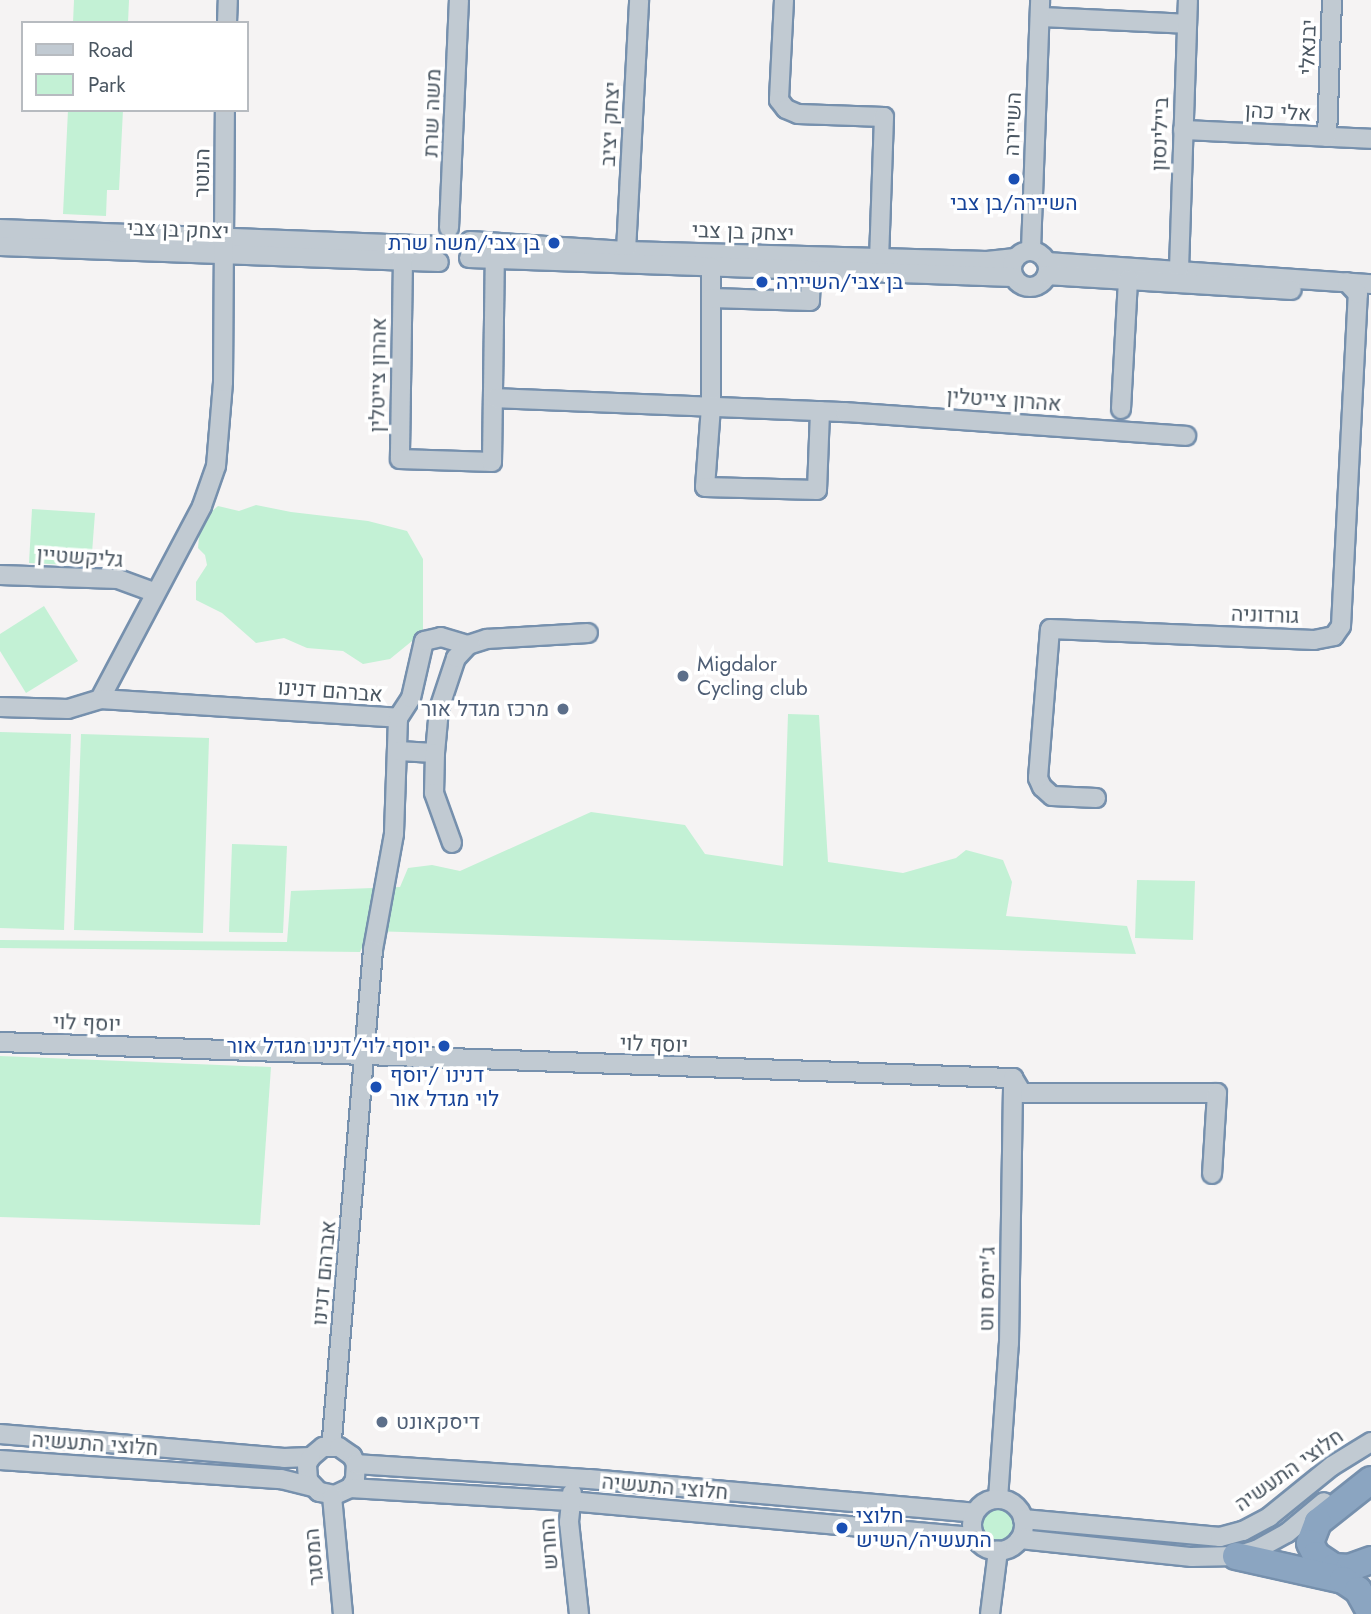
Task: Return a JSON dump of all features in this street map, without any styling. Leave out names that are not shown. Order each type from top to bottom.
[{"type":"highway","points":[[1324,1501],[1347,1475],[1371,1462]]},
{"type":"highway","points":[[1371,1478],[1318,1522],[1310,1543],[1316,1555],[1334,1567],[1349,1568],[1371,1560]]},
{"type":"highway","points":[[1236,1556],[1343,1580],[1358,1590],[1371,1613]]},
{"type":"street","points":[[227,21],[228,0]]},
{"type":"street","name":"משה שרת","points":[[449,228],[459,0]]},
{"type":"street","name":"יצחק יציב","points":[[626,251],[639,0]]},
{"type":"street","points":[[784,0],[779,100],[786,109],[797,114],[884,117],[879,258]]},
{"type":"street","name":"ביילינסון","points":[[1179,270],[1188,0]]},
{"type":"street","name":"יבנאלי","points":[[1327,137],[1332,0]]},
{"type":"street","points":[[1040,8],[1187,24]]},
{"type":"street","name":"השיירה","points":[[1023,254],[1040,8]]},
{"type":"street","name":"הנוטר","points":[[223,246],[226,112]]},
{"type":"street","name":"אלי כהן","points":[[1183,130],[1371,139]]},
{"type":"street","points":[[449,228],[464,233],[470,250],[454,268],[436,254],[439,235],[449,228]]},
{"type":"street","name":"יצחק בן צבי","points":[[0,229],[403,260],[436,254]]},
{"type":"street","name":"יצחק בן צבי","points":[[0,246],[223,246],[436,254]]},
{"type":"street","points":[[0,707],[68,709],[100,699],[202,506],[216,466],[223,382],[223,246]]},
{"type":"street","name":"יצחק בן צבי","points":[[470,250],[626,251],[987,261],[1023,254]]},
{"type":"street","name":"יצחק בן צבי","points":[[470,250],[495,259],[1013,277]]},
{"type":"street","points":[[1023,254],[1041,254],[1047,268],[1039,284],[1028,287],[1013,277],[1011,267],[1023,254]]},
{"type":"street","name":"אהרון צייטלין","points":[[403,260],[400,459],[492,463],[495,259]]},
{"type":"street","points":[[710,267],[711,407],[705,487],[817,490],[820,411]]},
{"type":"street","points":[[1047,268],[1179,270],[1362,289]]},
{"type":"street","points":[[1047,268],[1128,279],[1362,289]]},
{"type":"street","points":[[711,298],[810,301],[811,270]]},
{"type":"street","points":[[1121,409],[1128,279]]},
{"type":"street","name":"גורדוניה","points":[[1096,798],[1052,796],[1042,787],[1038,778],[1049,629],[1314,640],[1334,636],[1341,626],[1362,289]]},
{"type":"street","name":"אהרון צייטלין","points":[[495,398],[820,411],[1186,436]]},
{"type":"street","name":"גליקשטיין","points":[[0,575],[118,579],[156,593]]},
{"type":"street","points":[[452,843],[435,793],[435,753],[439,709],[456,658],[468,645],[487,639],[588,633]]},
{"type":"street","points":[[398,718],[411,698],[424,641],[441,637],[468,645]]},
{"type":"street","name":"אברהם דנינו","points":[[100,699],[398,718],[394,834],[380,898],[373,950],[331,1446]]},
{"type":"street","points":[[398,751],[435,753]]},
{"type":"street","name":"יוסף לוי","points":[[0,1042],[1013,1078],[1022,1093],[1217,1093],[1212,1174]]},
{"type":"street","name":"ג'יימס ווט","points":[[998,1499],[1009,1343],[1013,1078]]},
{"type":"street","name":"חלוצי התעשיה","points":[[0,1434],[284,1458],[310,1457],[323,1447],[331,1446]]},
{"type":"street","name":"חלוצי התעשיה","points":[[1023,1519],[1220,1537],[1243,1531],[1269,1517],[1332,1465],[1371,1443]]},
{"type":"street","points":[[331,1446],[346,1450],[356,1464],[355,1480],[350,1488]]},
{"type":"street","points":[[310,1457],[306,1472],[312,1487]]},
{"type":"street","name":"חלוצי התעשיה","points":[[0,1460],[281,1479],[312,1487],[332,1496],[350,1488],[569,1501],[975,1537],[987,1549],[998,1551]]},
{"type":"street","name":"חלוצי התעשיה","points":[[356,1464],[589,1479],[975,1513]]},
{"type":"street","points":[[1020,1539],[1192,1557],[1236,1556],[1256,1550],[1287,1533],[1324,1501],[1371,1478]]},
{"type":"street","name":"החרש","points":[[579,1614],[569,1501],[576,1488],[589,1479]]},
{"type":"street","name":"המסגר","points":[[332,1496],[343,1614]]},
{"type":"street","points":[[975,1537],[972,1528],[975,1513],[982,1504],[998,1499],[1017,1507],[1023,1519],[1020,1539],[1010,1548],[998,1551],[990,1614]]},
{"type":"green space","points":[[74,0],[129,0],[128,21],[73,21]]},
{"type":"green space","points":[[68,112],[123,112],[119,190],[107,190],[106,216],[63,214]]},
{"type":"green space","points":[[256,505],[368,521],[407,531],[423,559],[423,632],[390,659],[363,664],[343,651],[307,648],[284,638],[256,643],[222,613],[196,600],[196,582],[207,565],[205,555],[198,548],[200,526],[204,518],[218,506],[239,511]]},
{"type":"green space","points":[[32,509],[95,513],[91,566],[29,563]]},
{"type":"green space","points":[[44,606],[78,661],[26,693],[0,651],[0,634]]},
{"type":"green space","points":[[788,714],[819,715],[828,862],[903,873],[956,858],[966,850],[1003,860],[1012,882],[1006,916],[1127,926],[1136,954],[370,931],[360,952],[0,948],[0,940],[287,942],[291,891],[400,887],[408,868],[432,865],[460,871],[591,812],[685,825],[705,854],[783,866]]},
{"type":"green space","points":[[0,732],[71,734],[64,930],[0,928]]},
{"type":"green space","points":[[81,734],[209,738],[203,933],[74,930]]},
{"type":"green space","points":[[232,844],[287,846],[283,933],[229,932]]},
{"type":"green space","points":[[1137,880],[1195,881],[1193,940],[1135,938]]},
{"type":"green space","points":[[0,1056],[271,1067],[260,1225],[0,1217]]},
{"type":"green space","points":[[999,1505],[1007,1506],[1013,1511],[1018,1517],[1018,1533],[1013,1539],[1007,1544],[999,1545],[991,1544],[985,1539],[980,1533],[979,1525],[980,1517],[985,1511],[991,1506]]},
{"type":"place","name":"השיירה/בן צבי","points":[[1014,179]]},
{"type":"place","name":"בן צבי/משה שרת","points":[[554,243]]},
{"type":"place","name":"בן צבי/השיירה","points":[[762,282]]},
{"type":"place","name":"Migdalor Cycling club","points":[[683,676]]},
{"type":"place","name":"מרכז מגדל אור","points":[[563,709]]},
{"type":"place","name":"יוסף לוי/דנינו מגדל אור","points":[[444,1046]]},
{"type":"place","name":"דנינו /יוסף לוי מגדל אור","points":[[376,1087]]},
{"type":"place","name":"דיסקאונט","points":[[382,1422]]},
{"type":"place","name":"חלוצי התעשיה/השיש","points":[[842,1528]]}]
